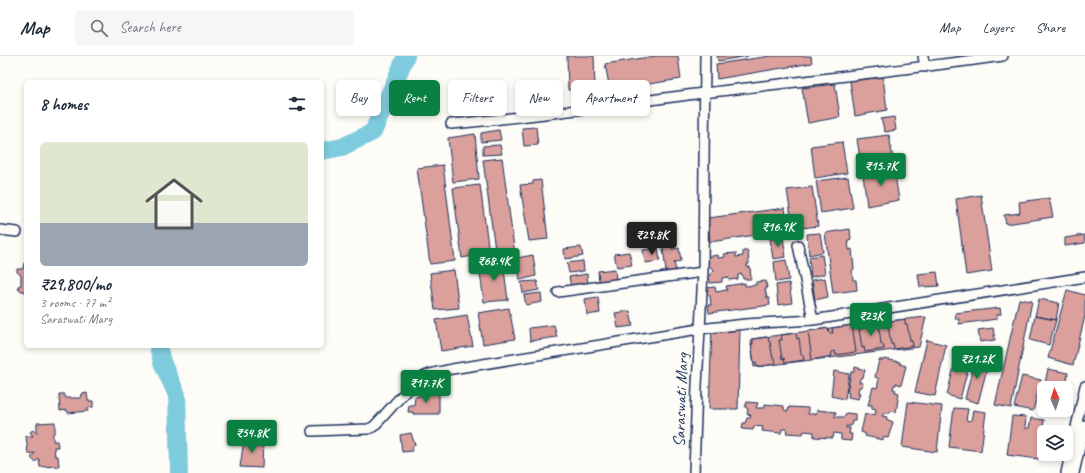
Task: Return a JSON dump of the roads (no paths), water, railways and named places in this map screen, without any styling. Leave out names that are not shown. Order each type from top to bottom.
[{"type":"street","name":"Saraswati Marg","points":[[694,473],[699,329],[703,272],[705,56]]},
{"type":"street","points":[[923,56],[925,67]]},
{"type":"street","points":[[451,124],[510,119],[1003,56]]},
{"type":"street","points":[[0,230],[17,232]]},
{"type":"street","points":[[798,245],[813,320]]},
{"type":"street","points":[[558,292],[703,272]]},
{"type":"street","points":[[312,431],[368,429],[373,427],[407,390],[428,374],[452,369],[699,329],[746,324],[813,320],[1085,277]]},
{"type":"street","points":[[1066,473],[1085,386]]},
{"type":"street","points":[[1074,473],[1083,441],[1085,425]]},
{"type":"waterway","points":[[324,151],[342,147],[373,132],[406,56]]},
{"type":"waterway","points":[[158,348],[162,362],[177,395],[179,473]]}]
